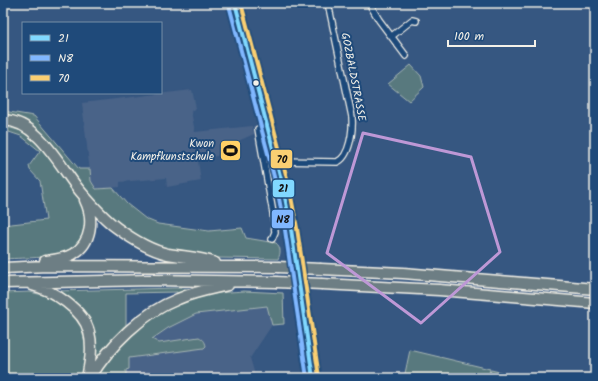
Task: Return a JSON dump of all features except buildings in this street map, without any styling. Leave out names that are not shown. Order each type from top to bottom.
[{"type":"highway","points":[[3,120],[21,124],[39,137],[81,193],[104,218],[116,228],[139,243],[166,254],[205,259],[215,263]]},
{"type":"highway","points":[[33,264],[62,258],[73,254],[83,244],[89,233],[91,222],[87,203],[81,193]]},
{"type":"highway","points":[[3,265],[215,263],[235,266]]},
{"type":"highway","points":[[3,268],[47,266],[278,267],[403,273],[595,289]]},
{"type":"highway","points":[[3,283],[153,280],[276,282],[438,290],[595,303]]},
{"type":"highway","points":[[89,378],[111,350],[146,316],[178,299],[241,281]]},
{"type":"highway","points":[[18,282],[42,288],[54,294],[67,303],[83,319],[89,332],[89,378]]},
{"type":"street","points":[[235,3],[277,160],[288,210],[313,378]]},
{"type":"street","name":"GOZBALDSTRASSE","points":[[277,160],[337,162],[344,157],[350,142],[352,117],[328,3]]},
{"type":"street","points":[[369,3],[379,20],[406,56]]},
{"type":"street","points":[[392,36],[412,20],[416,21]]},
{"type":"street","points":[[268,126],[258,129],[272,213],[274,232],[272,239]]},
{"type":"highlighted area","points":[[363,133],[471,157],[500,252],[421,323],[327,253]]},
{"type":"shaded area","points":[[192,90],[196,108],[191,111],[195,132],[252,126],[254,134],[220,149],[220,155],[198,161],[201,181],[167,187],[166,178],[120,182],[120,187],[96,189],[91,181],[82,103]]},
{"type":"shaded area","points":[[267,306],[272,325],[250,358],[256,378],[119,378],[125,358],[168,328],[196,314]]},
{"type":"green space","points":[[411,65],[421,76],[424,87],[409,101],[388,84]]},
{"type":"green space","points":[[3,111],[34,116],[79,169],[90,169],[91,181],[96,189],[113,188],[127,204],[146,219],[158,224],[209,231],[242,228],[246,238],[276,243],[280,250],[278,259],[195,256],[178,253],[144,242],[101,210],[39,133],[3,116]]},
{"type":"green space","points":[[3,126],[22,131],[39,145],[82,201],[86,218],[85,230],[78,245],[68,253],[46,257],[3,259],[3,225],[46,220],[40,181],[30,170],[29,166],[40,151],[21,136],[3,130]]},
{"type":"green space","points":[[177,288],[202,289],[178,297],[177,292],[126,293],[126,332],[92,369],[93,339],[55,291]]},
{"type":"green space","points":[[244,291],[283,293],[284,324],[272,325],[267,306],[196,314],[168,328],[152,339],[159,343],[199,337],[203,339],[205,343],[206,346],[204,348],[129,358],[129,369],[126,370],[126,378],[95,378],[119,348],[132,335],[160,314],[193,299],[217,293]]},
{"type":"green space","points":[[30,292],[51,297],[61,302],[77,317],[85,332],[87,351],[83,378],[3,378],[3,293]]},
{"type":"green space","points":[[410,350],[490,369],[488,378],[404,378]]},
{"type":"green space","points":[[491,370],[525,378],[489,378]]},
{"type":"transit line","name":"21","points":[[235,3],[283,187],[291,229],[313,378]]},
{"type":"transit line","name":"70","points":[[241,3],[289,186],[297,228],[319,377]]},
{"type":"transit line","name":"N8","points":[[229,5],[277,188],[285,230],[307,378]]},
{"type":"place","name":"Kwon Kampfkunstschule","points":[[230,150]]}]
